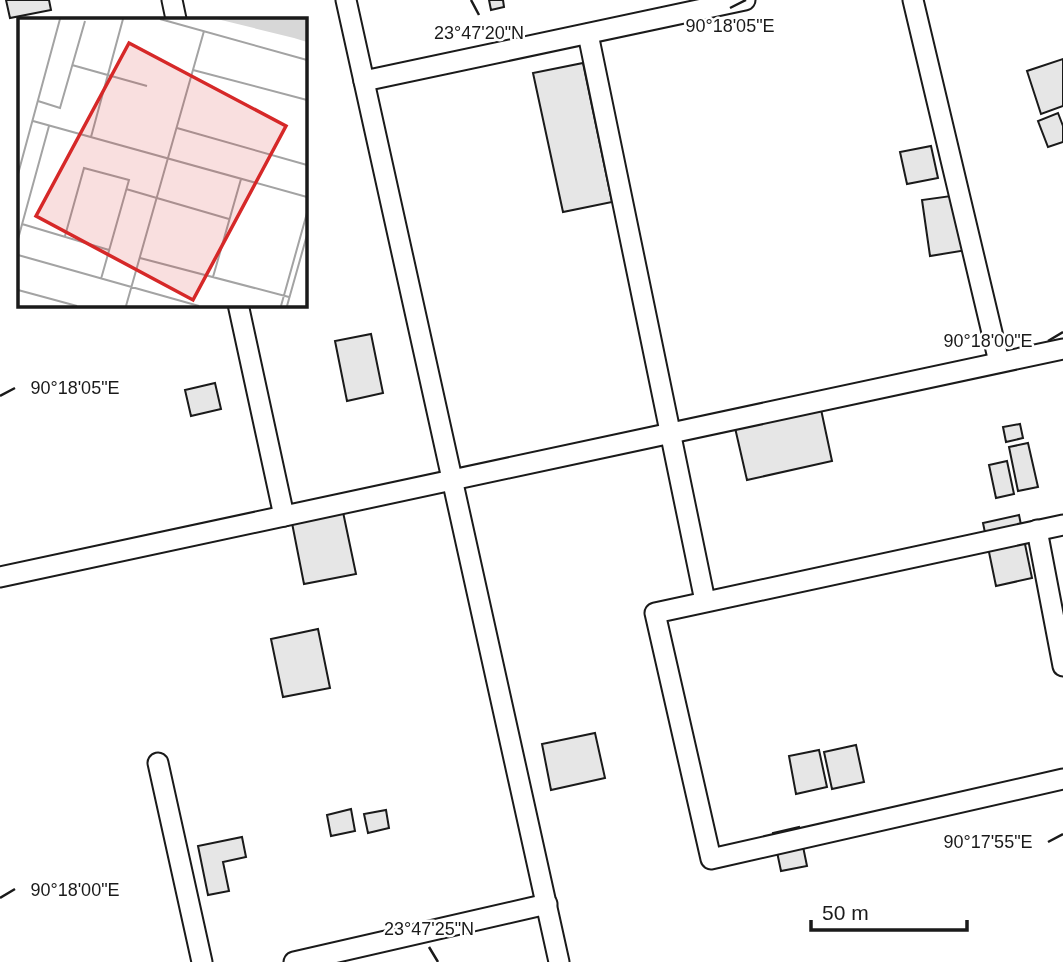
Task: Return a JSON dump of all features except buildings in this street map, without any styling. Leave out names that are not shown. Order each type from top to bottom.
[{"type":"street","points":[[172,0],[176,18]]},
{"type":"street","points":[[346,0],[559,962]]},
{"type":"street","points":[[364,81],[745,0]]},
{"type":"street","points":[[913,0],[999,362]]},
{"type":"street","points":[[588,34],[705,601]]},
{"type":"street","points":[[238,306],[284,516]]},
{"type":"street","points":[[0,577],[1063,349]]},
{"type":"street","points":[[1063,525],[654,613],[711,859],[1063,779]]},
{"type":"street","points":[[1037,530],[1063,666]]},
{"type":"street","points":[[158,763],[202,962]]},
{"type":"street","points":[[294,962],[547,904]]}]
